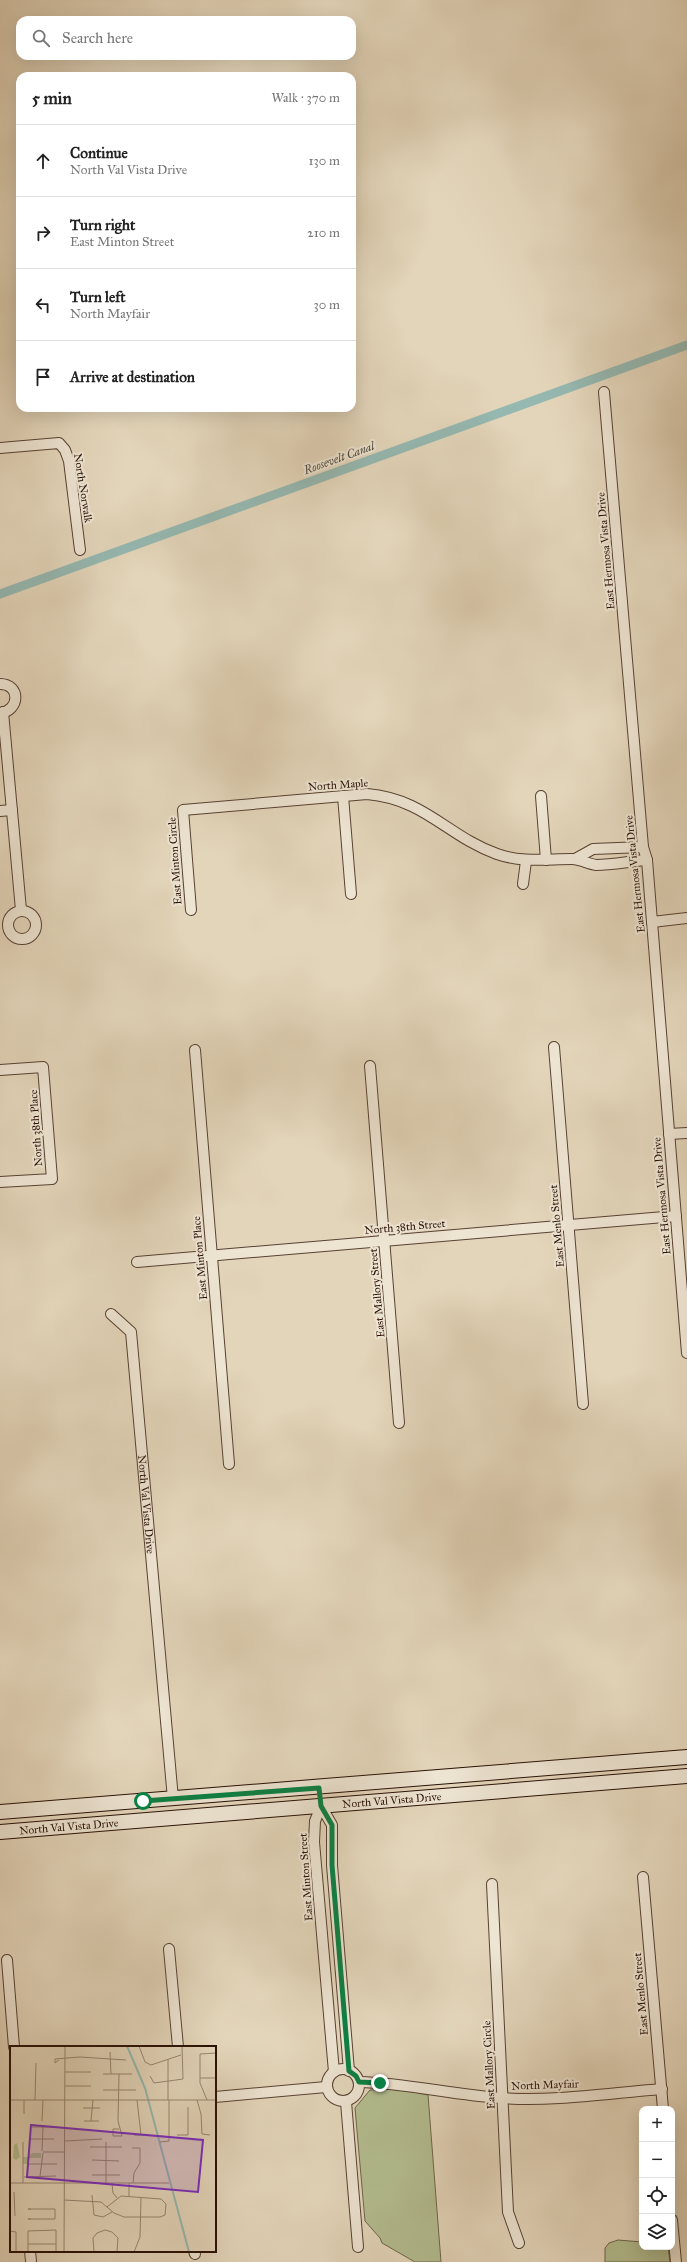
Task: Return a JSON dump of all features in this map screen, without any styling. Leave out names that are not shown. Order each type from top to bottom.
[{"type":"main road","name":"North Val Vista Drive","points":[[0,1812],[319,1788],[687,1757]]},
{"type":"main road","name":"North Val Vista Drive","points":[[0,1832],[687,1776]]},
{"type":"main road","points":[[444,1777],[446,1795]]},
{"type":"main road","points":[[420,1779],[422,1797]]},
{"type":"main road","points":[[373,1783],[374,1801]]},
{"type":"main road","points":[[319,1788],[321,1806]]},
{"type":"main road","points":[[293,1790],[294,1808]]},
{"type":"main road","points":[[173,1799],[175,1818]]},
{"type":"main road","points":[[143,1801],[145,1820]]},
{"type":"street","name":"East Hermosa Vista Drive","points":[[604,392],[643,847],[647,860],[687,1353]]},
{"type":"street","name":"North Norwalk","points":[[0,448],[59,443],[65,450],[69,461],[80,550]]},
{"type":"street","points":[[0,684],[5,684],[13,689],[16,698],[13,707],[2,712],[21,910]]},
{"type":"street","name":"North Maple","points":[[183,810],[366,794],[384,795],[417,807],[473,843],[497,854],[526,861],[575,859],[595,865],[647,860]]},
{"type":"street","points":[[343,796],[351,894]]},
{"type":"street","points":[[541,796],[546,860]]},
{"type":"street","points":[[0,811],[12,810]]},
{"type":"street","name":"East Minton Circle","points":[[183,810],[191,910]]},
{"type":"street","name":"North Maple","points":[[575,859],[593,849],[643,847]]},
{"type":"street","points":[[523,884],[526,861]]},
{"type":"street","points":[[652,922],[687,918]]},
{"type":"street","name":"East Menlo Street","points":[[554,1047],[583,1404]]},
{"type":"street","name":"East Minton Place","points":[[195,1050],[229,1464]]},
{"type":"street","name":"East Mallory Street","points":[[370,1066],[399,1423]]},
{"type":"street","name":"North 38th Place","points":[[0,1070],[43,1067],[52,1179],[0,1182]]},
{"type":"street","points":[[669,1134],[687,1133]]},
{"type":"street","name":"North 38th Street","points":[[137,1262],[676,1216]]},
{"type":"street","name":"North Val Vista Drive","points":[[111,1314],[130,1332],[173,1799]]},
{"type":"street","points":[[321,1806],[332,1825],[332,1865],[349,2071]]},
{"type":"street","name":"East Minton Street","points":[[321,1806],[315,1821],[314,1842],[334,2072]]},
{"type":"street","name":"East Menlo Street","points":[[643,1877],[664,2106]]},
{"type":"street","name":"East Mallory Circle","points":[[492,1884],[508,2212],[519,2244]]},
{"type":"street","points":[[169,1949],[178,2046]]},
{"type":"street","points":[[7,1960],[14,2046]]},
{"type":"street","points":[[342,2069],[349,2071],[356,2076],[359,2082],[358,2092],[355,2097],[346,2102],[340,2102],[330,2097],[326,2087],[329,2076],[342,2069]]},
{"type":"street","name":"North Mayfair","points":[[359,2082],[403,2084],[470,2096],[544,2099],[662,2089]]},
{"type":"street","points":[[216,2097],[326,2087]]},
{"type":"street","points":[[346,2102],[358,2248]]},
{"type":"street","points":[[675,2250],[676,2262]]},
{"type":"green space","points":[[401,2089],[428,2095],[441,2262],[415,2262],[382,2243],[380,2238],[365,2221],[355,2108],[370,2090]]},
{"type":"green space","points":[[618,2240],[639,2242],[639,2250],[668,2250],[670,2262],[605,2262],[605,2248],[609,2243]]},
{"type":"waterway","name":"Roosevelt Canal","points":[[0,594],[687,345]]},
{"type":"route","points":[[143,1801],[319,1788],[321,1806],[332,1825],[332,1865],[349,2071],[353,2072],[359,2082],[380,2083]]}]
